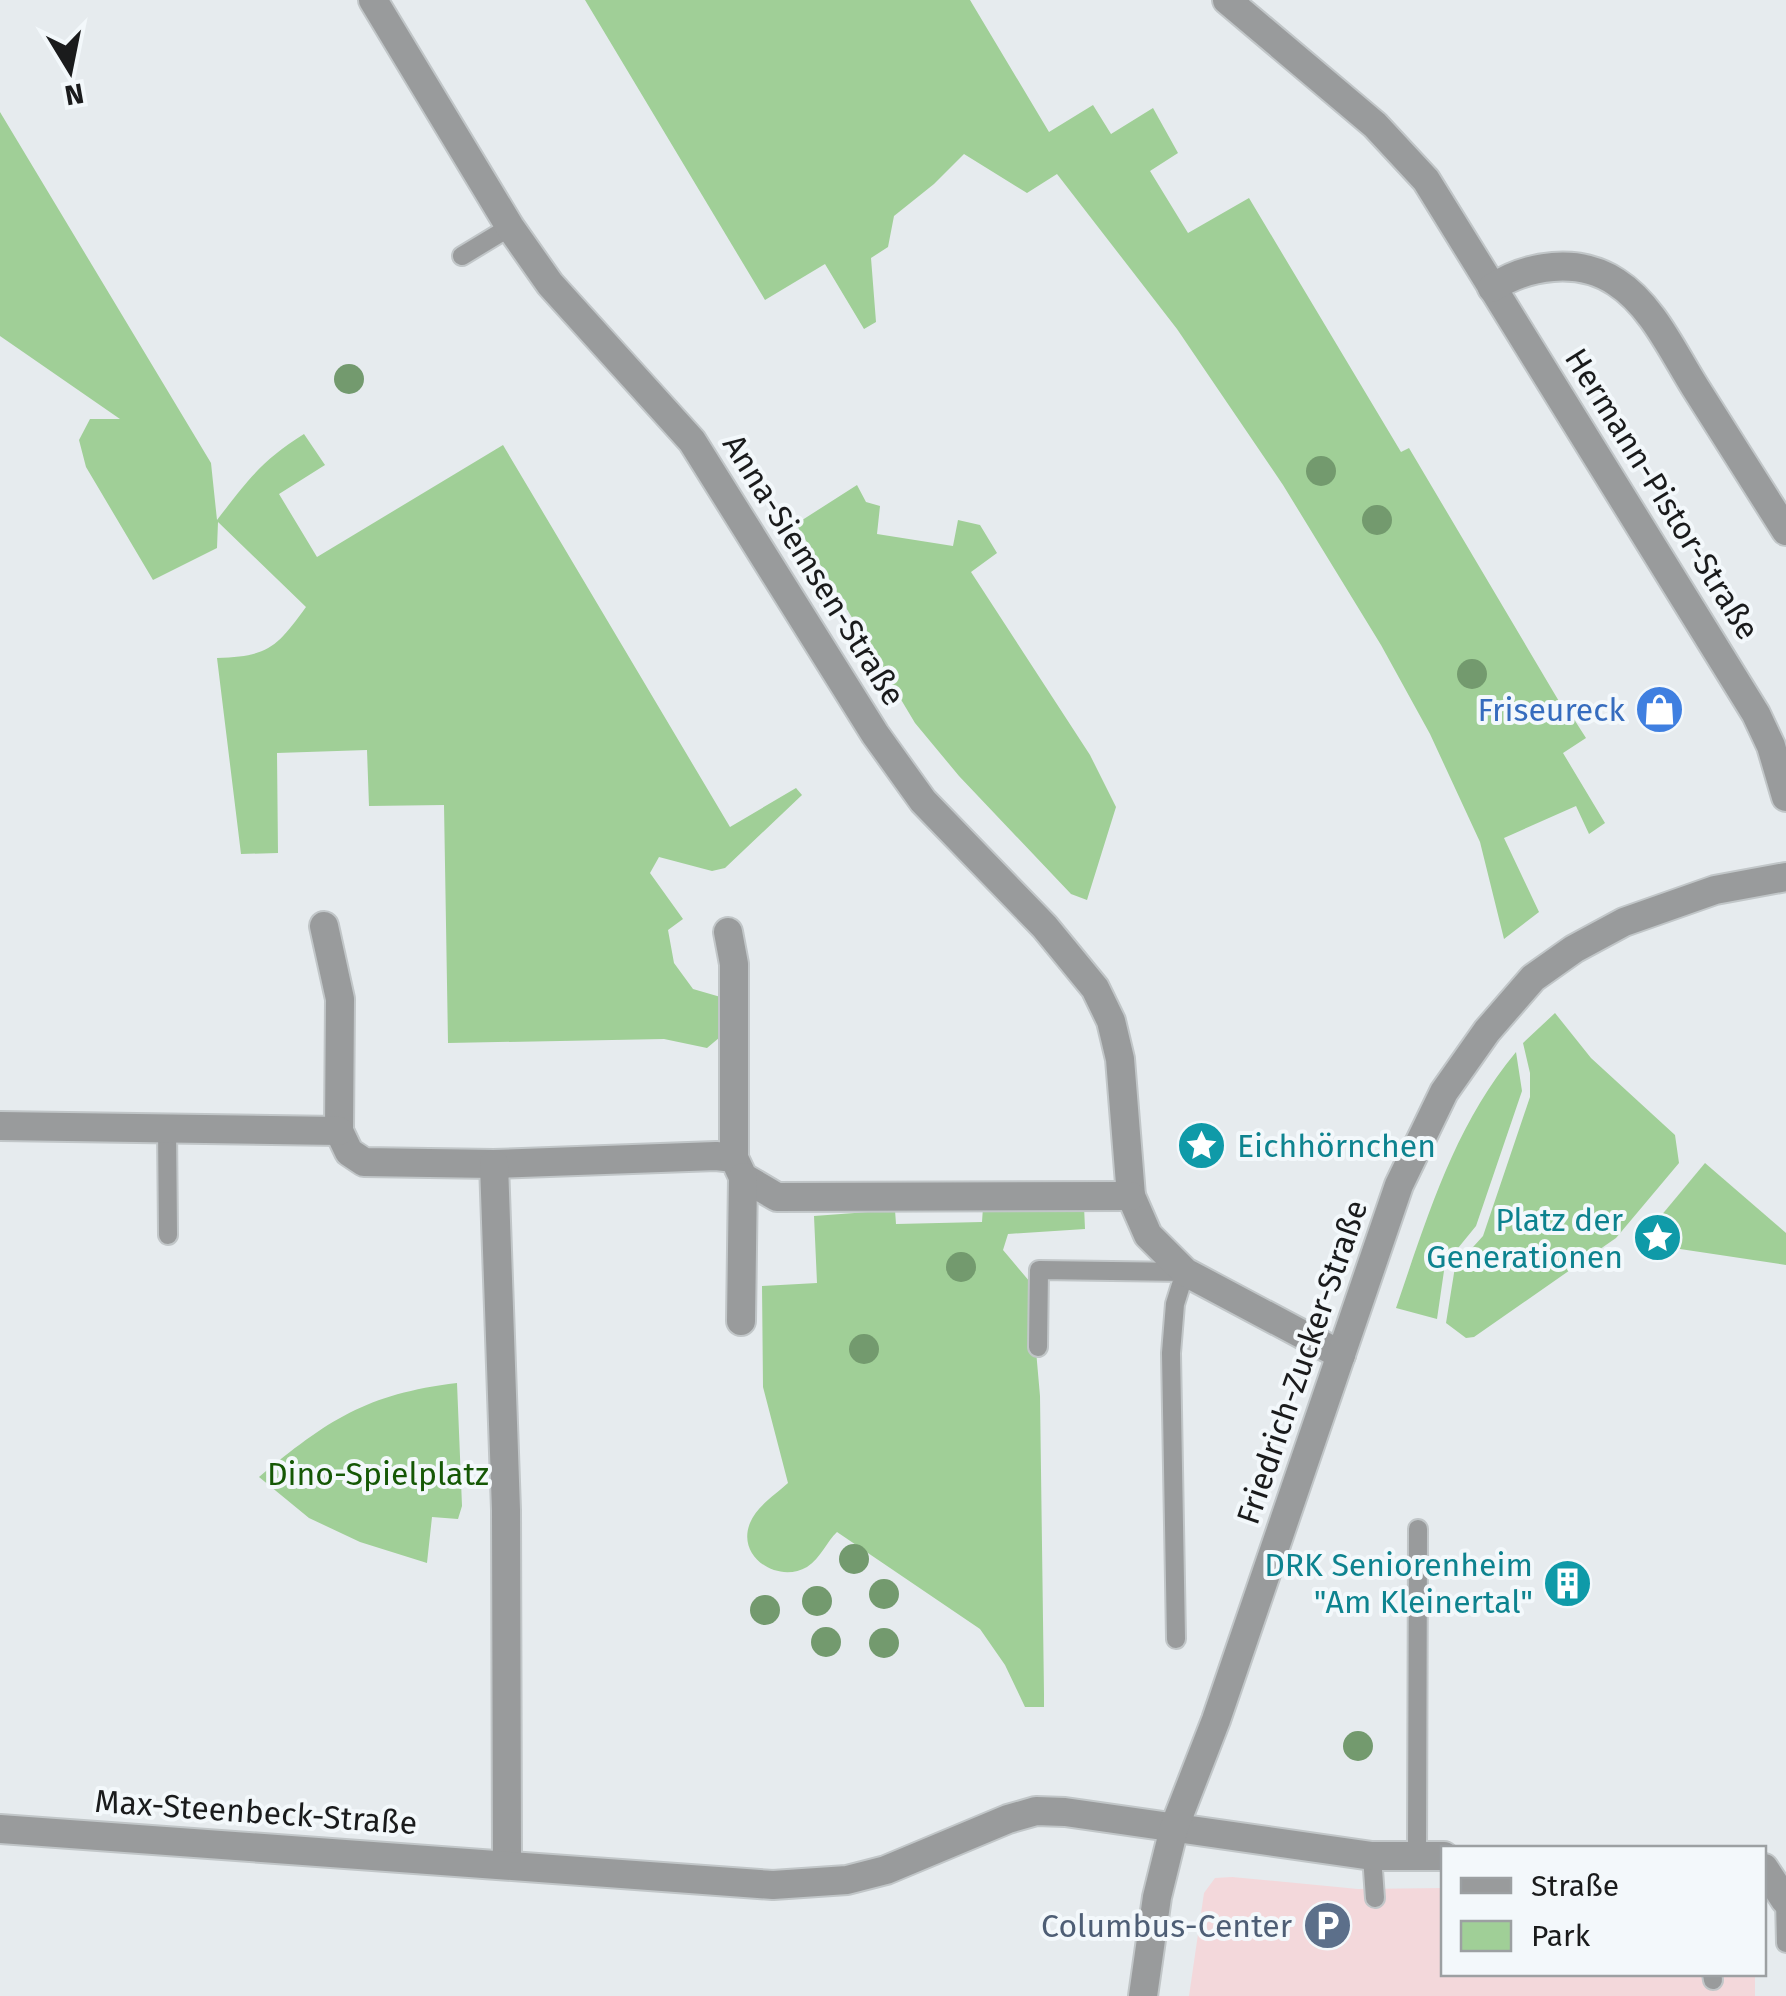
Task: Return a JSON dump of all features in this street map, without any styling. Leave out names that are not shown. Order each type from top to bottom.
[{"type":"street","name":"Anna-Siemsen-Straße","points":[[373,0],[510,228],[550,284],[692,441],[875,734],[923,801],[1045,927],[1095,988],[1111,1021],[1120,1060],[1131,1196],[1148,1235],[1185,1272],[1341,1355]]},
{"type":"street","name":"Hermann-Pistor-Straße","points":[[1227,0],[1376,125],[1426,180],[1502,281],[1756,714],[1771,746],[1786,797]]},
{"type":"street","points":[[1502,281],[1559,266],[1581,269],[1616,282],[1635,298],[1786,531]]},
{"type":"street","name":"Friedrich-Zucker-Straße","points":[[1142,1996],[1157,1897],[1174,1828],[1216,1720],[1399,1185],[1444,1092],[1487,1031],[1533,978],[1574,949],[1624,922],[1715,890],[1786,877]]},
{"type":"street","points":[[324,926],[340,998],[339,1131],[349,1152],[364,1162],[738,1168],[777,1197],[1131,1196]]},
{"type":"street","points":[[728,932],[734,964],[742,1321]]},
{"type":"street","points":[[0,1126],[339,1131]]},
{"type":"street","points":[[494,1164],[506,1510],[507,1864]]},
{"type":"street","name":"Max-Steenbeck-Straße","points":[[0,1828],[734,1884],[806,1884],[847,1880],[886,1870],[1036,1811],[1174,1828]]},
{"type":"street","points":[[1174,1828],[1372,1856],[1430,1856]]},
{"type":"street","points":[[1766,1871],[1785,1900]]},
{"type":"lane","points":[[462,256],[510,228]]},
{"type":"lane","points":[[167,1127],[168,1235]]},
{"type":"lane","points":[[1038,1347],[1039,1270],[1185,1272],[1175,1304],[1172,1353],[1176,1640]]},
{"type":"lane","points":[[1418,1529],[1430,1856]]},
{"type":"lane","points":[[1372,1856],[1375,1898]]},
{"type":"lane","points":[[1785,1900],[1786,1943]]},
{"type":"shaded area","name":"Columbus-Center","points":[[1215,1878],[1358,1889],[1441,1888],[1441,1976],[1755,1976],[1755,1996],[1189,1996],[1204,1893]]},
{"type":"green space","points":[[585,0],[970,0],[1049,132],[1093,105],[1111,134],[1153,108],[1178,153],[1150,171],[1188,233],[1249,198],[1401,452],[1409,448],[1560,703],[1563,702],[1586,738],[1563,753],[1605,823],[1589,834],[1576,806],[1504,838],[1539,912],[1504,939],[1480,842],[1430,734],[1381,645],[1283,485],[1177,329],[1057,174],[1027,193],[964,154],[894,216],[888,247],[871,258],[876,322],[864,329],[825,264],[765,300]]},
{"type":"green space","points":[[0,112],[211,463],[217,520],[256,472],[304,434],[325,465],[279,494],[317,557],[503,445],[730,827],[796,788],[802,795],[725,868],[712,871],[659,857],[650,873],[683,919],[668,930],[674,963],[693,989],[724,998],[726,1032],[707,1048],[664,1039],[448,1043],[444,805],[369,806],[367,750],[277,753],[278,853],[241,854],[217,658],[249,655],[270,647],[306,607],[218,522],[217,548],[153,580],[86,467],[79,440],[90,419],[120,419],[0,336]]},
{"type":"green space","points":[[857,485],[866,502],[880,506],[877,534],[953,546],[958,520],[980,525],[997,553],[971,572],[1090,755],[1116,807],[1087,900],[1071,894],[959,776],[915,723],[796,524]]},
{"type":"green space","points":[[1555,1013],[1591,1058],[1675,1135],[1679,1163],[1616,1238],[1474,1337],[1466,1338],[1446,1323],[1455,1267],[1483,1236],[1530,1097],[1530,1073],[1523,1043]]},
{"type":"green space","points":[[1516,1052],[1522,1091],[1476,1226],[1445,1264],[1437,1319],[1396,1308],[1431,1207],[1459,1142],[1494,1081]]},
{"type":"green space","points":[[1705,1163],[1786,1233],[1786,1265],[1660,1246],[1655,1223]]},
{"type":"green space","points":[[1084,1206],[1085,1229],[1008,1234],[1003,1250],[1030,1282],[1040,1396],[1044,1707],[1025,1707],[1005,1665],[980,1629],[837,1532],[812,1563],[796,1571],[773,1570],[754,1556],[747,1535],[750,1523],[761,1506],[788,1483],[763,1387],[762,1286],[817,1283],[814,1216],[895,1210],[896,1224],[982,1222],[983,1207]]},
{"type":"green space","name":"Dino-Spielplatz","points":[[457,1383],[462,1506],[458,1519],[432,1517],[427,1563],[360,1542],[309,1518],[259,1477],[306,1440],[350,1413],[397,1394]]},
{"type":"place","name":"Friseureck","points":[[1660,710]]},
{"type":"place","name":"Eichhörnchen","points":[[1202,1146]]},
{"type":"place","name":"Platz der Generationen","points":[[1658,1238]]},
{"type":"place","name":"DRK Seniorenheim \"Am Kleinertal\"","points":[[1568,1583]]},
{"type":"place","name":"Columbus-Center","points":[[1327,1926]]}]
